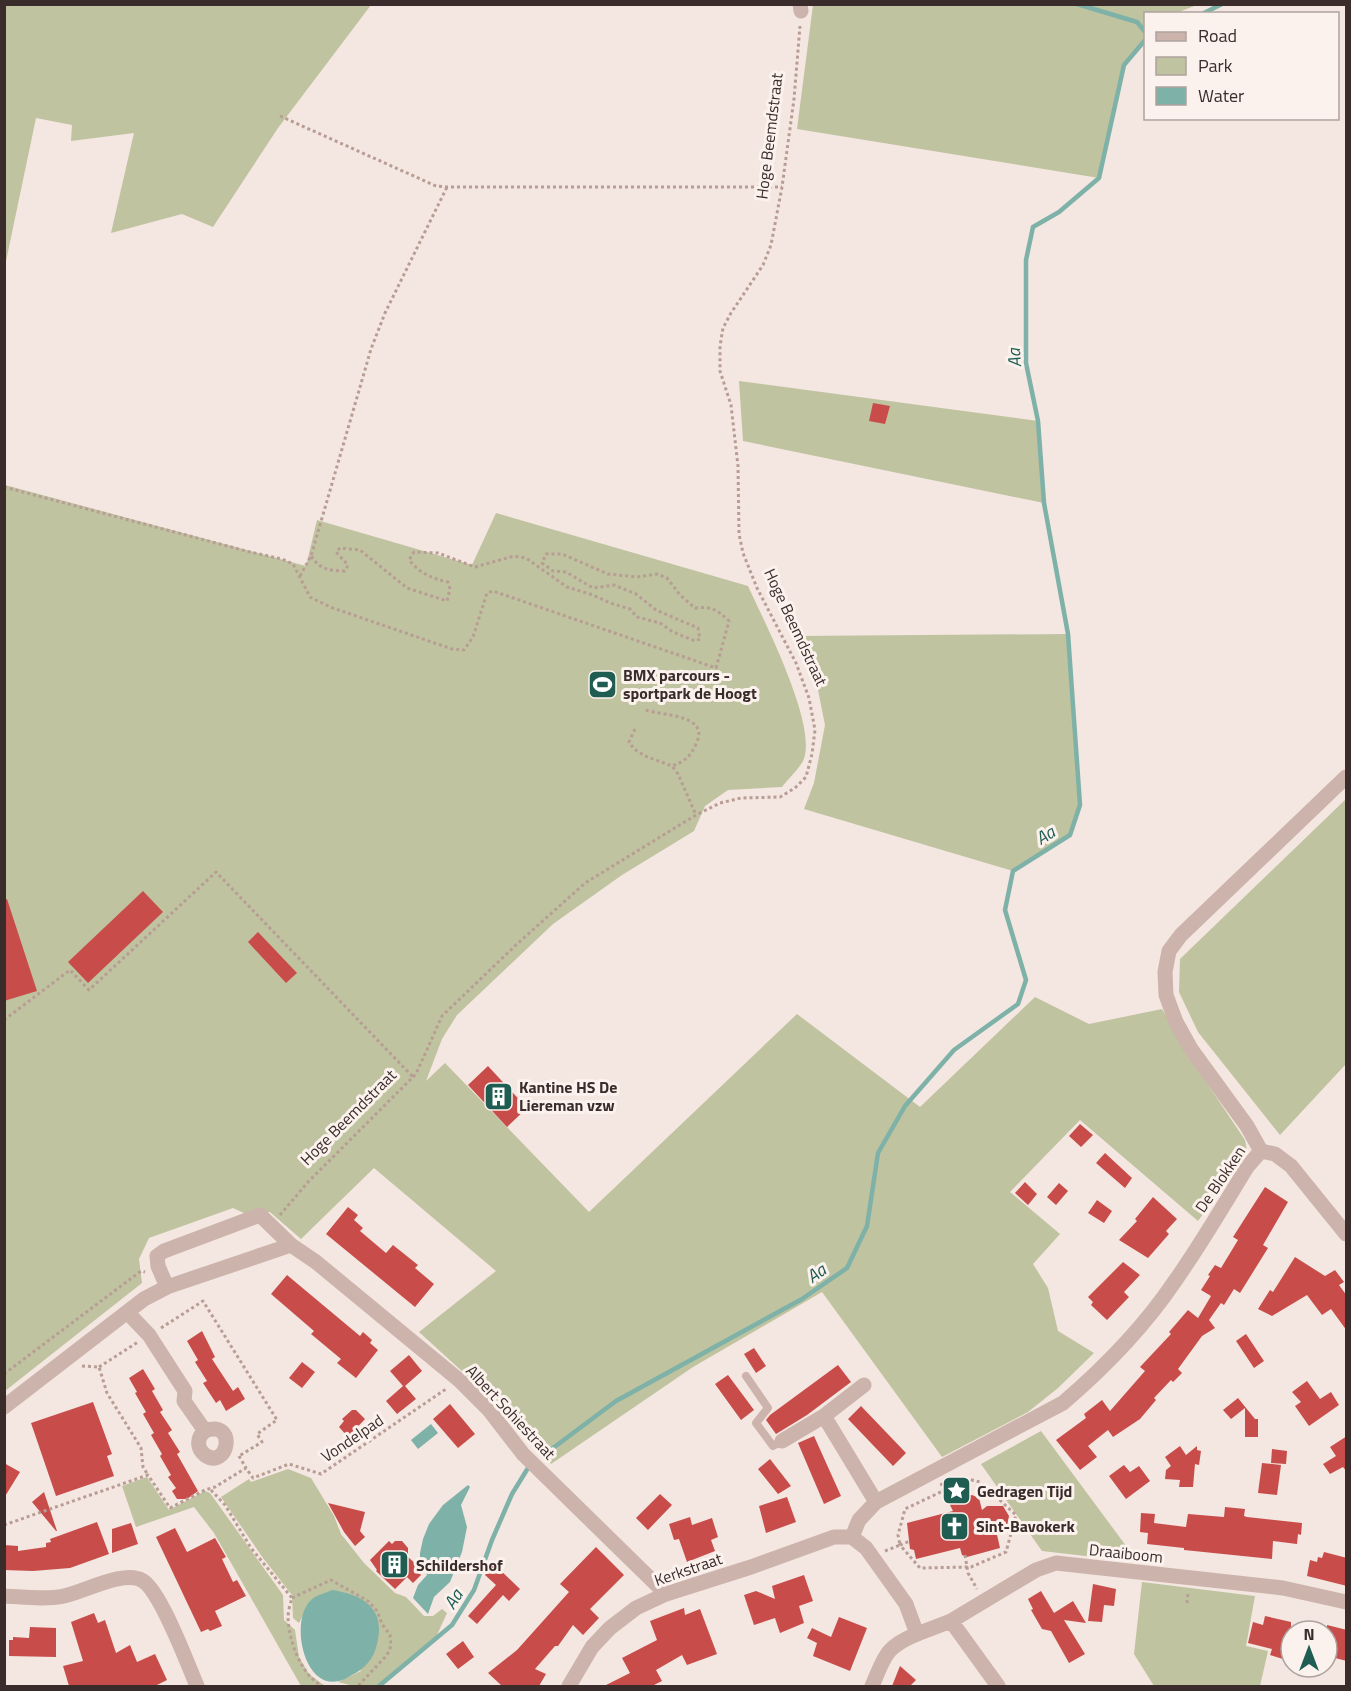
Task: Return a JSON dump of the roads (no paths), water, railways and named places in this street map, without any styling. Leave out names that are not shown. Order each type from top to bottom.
[{"type":"street","name":"De Blokken","points":[[876,1502],[1063,1403],[1089,1381],[1130,1339],[1175,1281],[1247,1167],[1261,1151],[1214,1077],[1191,1049],[1176,1022],[1166,995],[1165,972],[1169,951],[1180,934],[1347,777]]},
{"type":"street","points":[[1261,1151],[1275,1154],[1291,1166],[1347,1234]]},
{"type":"street","name":"Albert Sohiestraat","points":[[167,1287],[158,1266],[158,1256],[164,1251],[260,1215],[291,1245],[316,1262],[459,1380],[489,1410],[524,1454],[666,1594]]},
{"type":"street","points":[[4,1407],[127,1312],[167,1287],[291,1245]]},
{"type":"street","points":[[127,1312],[149,1335],[184,1391],[184,1401],[205,1431]]},
{"type":"street","points":[[782,1441],[824,1416],[864,1385]]},
{"type":"street","points":[[824,1416],[876,1502],[859,1520],[852,1537],[866,1548],[906,1604],[917,1634]]},
{"type":"street","name":"Kerkstraat","points":[[569,1686],[592,1647],[610,1628],[636,1608],[666,1594],[834,1537],[852,1537]]},
{"type":"street","name":"Draaiboom","points":[[872,1686],[887,1652],[900,1641],[951,1621],[1036,1570],[1056,1563],[1283,1587],[1347,1602]]},
{"type":"street","points":[[4,1596],[63,1596],[120,1579],[138,1578],[151,1588],[198,1686]]},
{"type":"street","points":[[951,1621],[998,1686]]},
{"type":"lane","points":[[746,1376],[768,1408],[756,1423],[773,1446],[782,1441]]},
{"type":"water","points":[[431,1424],[438,1433],[418,1449],[411,1440]]},
{"type":"water","points":[[468,1485],[470,1487],[461,1505],[467,1527],[462,1552],[450,1582],[434,1597],[428,1614],[413,1598],[418,1585],[427,1575],[420,1559],[423,1539],[429,1524],[443,1505]]},
{"type":"water","points":[[332,1590],[354,1596],[370,1606],[375,1613],[379,1632],[376,1649],[368,1662],[361,1670],[339,1681],[327,1681],[317,1675],[309,1665],[301,1637],[304,1610],[313,1598]]},
{"type":"waterway","points":[[1077,4],[1137,22],[1144,31]]},
{"type":"waterway","name":"Aa","points":[[1206,12],[1222,4]]},
{"type":"waterway","name":"Aa","points":[[545,1454],[616,1401],[802,1299],[847,1268],[867,1226],[878,1153],[905,1106],[954,1050],[1018,1004],[1026,980],[1005,910],[1013,871],[1070,835],[1080,805],[1068,634],[1044,503],[1038,421],[1026,363],[1026,260],[1033,227],[1059,212],[1099,178],[1124,65],[1144,41]]},
{"type":"waterway","name":"Aa","points":[[379,1686],[452,1625],[474,1590],[512,1494],[528,1468]]},
{"type":"place","name":"BMX parcours - sportpark de Hoogt","points":[[602,684]]},
{"type":"place","name":"Kantine HS De Liereman vzw","points":[[498,1096]]},
{"type":"place","name":"Gedragen Tijd","points":[[956,1491]]},
{"type":"place","name":"Sint-Bavokerk","points":[[955,1526]]},
{"type":"place","name":"Schildershof","points":[[395,1565]]}]
